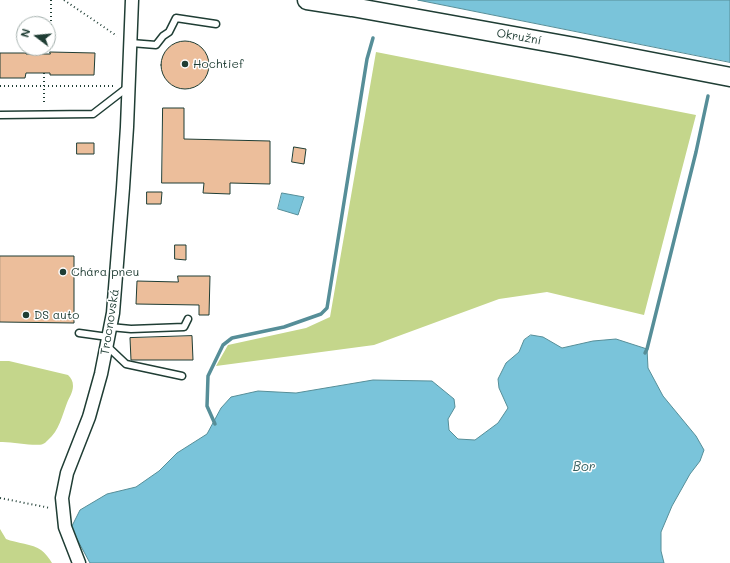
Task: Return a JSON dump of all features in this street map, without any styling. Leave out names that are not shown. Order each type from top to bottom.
[{"type":"main road","name":"Okružní","points":[[307,0],[352,6],[730,77]]},
{"type":"street","name":"Trocnovská","points":[[79,563],[65,527],[62,498],[67,473],[89,417],[101,374],[113,313],[121,218],[129,86],[132,0]]},
{"type":"lane","points":[[131,43],[156,45],[163,36],[169,32],[176,18],[216,24]]},
{"type":"lane","points":[[0,115],[93,114],[129,86]]},
{"type":"lane","points":[[79,333],[108,337],[131,329],[184,327],[188,319]]},
{"type":"lane","points":[[108,337],[126,364],[182,376]]},
{"type":"path","points":[[51,0],[51,16]]},
{"type":"path","points":[[64,0],[117,36]]},
{"type":"path","points":[[44,73],[45,114]]},
{"type":"path","points":[[0,86],[129,86]]},
{"type":"path","points":[[0,498],[63,510]]},
{"type":"green space","points":[[376,52],[696,115],[644,315],[547,292],[499,299],[374,345],[216,366],[228,345],[306,328],[330,317]]},
{"type":"green space","points":[[0,361],[9,361],[68,375],[72,380],[72,390],[60,423],[52,436],[43,444],[34,445],[0,442]]},
{"type":"green space","points":[[0,529],[6,539],[38,548],[52,563],[0,563]]},
{"type":"water","points":[[418,0],[730,0],[730,62]]},
{"type":"water","points":[[282,193],[304,197],[298,215],[278,209]]},
{"type":"water","name":"Bor","points":[[531,335],[543,337],[562,348],[593,341],[616,339],[647,349],[648,368],[663,396],[696,436],[704,450],[700,461],[690,474],[672,506],[661,532],[661,551],[664,563],[90,563],[71,528],[80,510],[107,494],[136,487],[159,471],[177,453],[207,434],[221,408],[231,397],[258,391],[296,393],[373,380],[432,381],[454,399],[455,407],[448,419],[449,430],[458,439],[475,440],[498,423],[508,408],[499,388],[498,379],[506,363],[519,352],[524,340]]},
{"type":"building","name":"Hochtief","points":[[180,41],[190,41],[202,48],[209,60],[209,70],[202,82],[190,89],[180,89],[172,85],[165,78],[161,70],[161,60],[165,52],[172,45]]},
{"type":"building","points":[[56,52],[95,53],[94,75],[50,75],[50,73],[26,73],[25,78],[0,78],[0,53],[16,53],[16,56],[56,56]]},
{"type":"building","points":[[163,108],[184,108],[184,139],[270,141],[270,184],[230,183],[230,194],[203,193],[204,183],[162,183]]},
{"type":"building","points":[[77,143],[94,143],[94,154],[77,154]]},
{"type":"building","points":[[294,147],[306,149],[304,164],[292,162]]},
{"type":"building","points":[[147,192],[162,192],[161,204],[147,204]]},
{"type":"building","points":[[175,245],[186,245],[186,260],[175,259]]},
{"type":"building","points":[[0,256],[74,256],[74,323],[0,322]]},
{"type":"building","points":[[178,276],[210,276],[209,315],[199,315],[199,305],[136,304],[137,281],[178,282]]},
{"type":"building","points":[[192,336],[193,360],[131,360],[130,338]]},
{"type":"waterway","points":[[215,424],[207,406],[208,376],[223,345],[232,338],[284,327],[321,314],[327,308],[367,59],[373,38]]},
{"type":"waterway","points":[[645,353],[696,152],[708,96]]},
{"type":"place","name":"Hochtief","points":[[185,64]]},
{"type":"place","name":"Chára pneu","points":[[63,272]]},
{"type":"place","name":"DS auto","points":[[26,315]]}]
